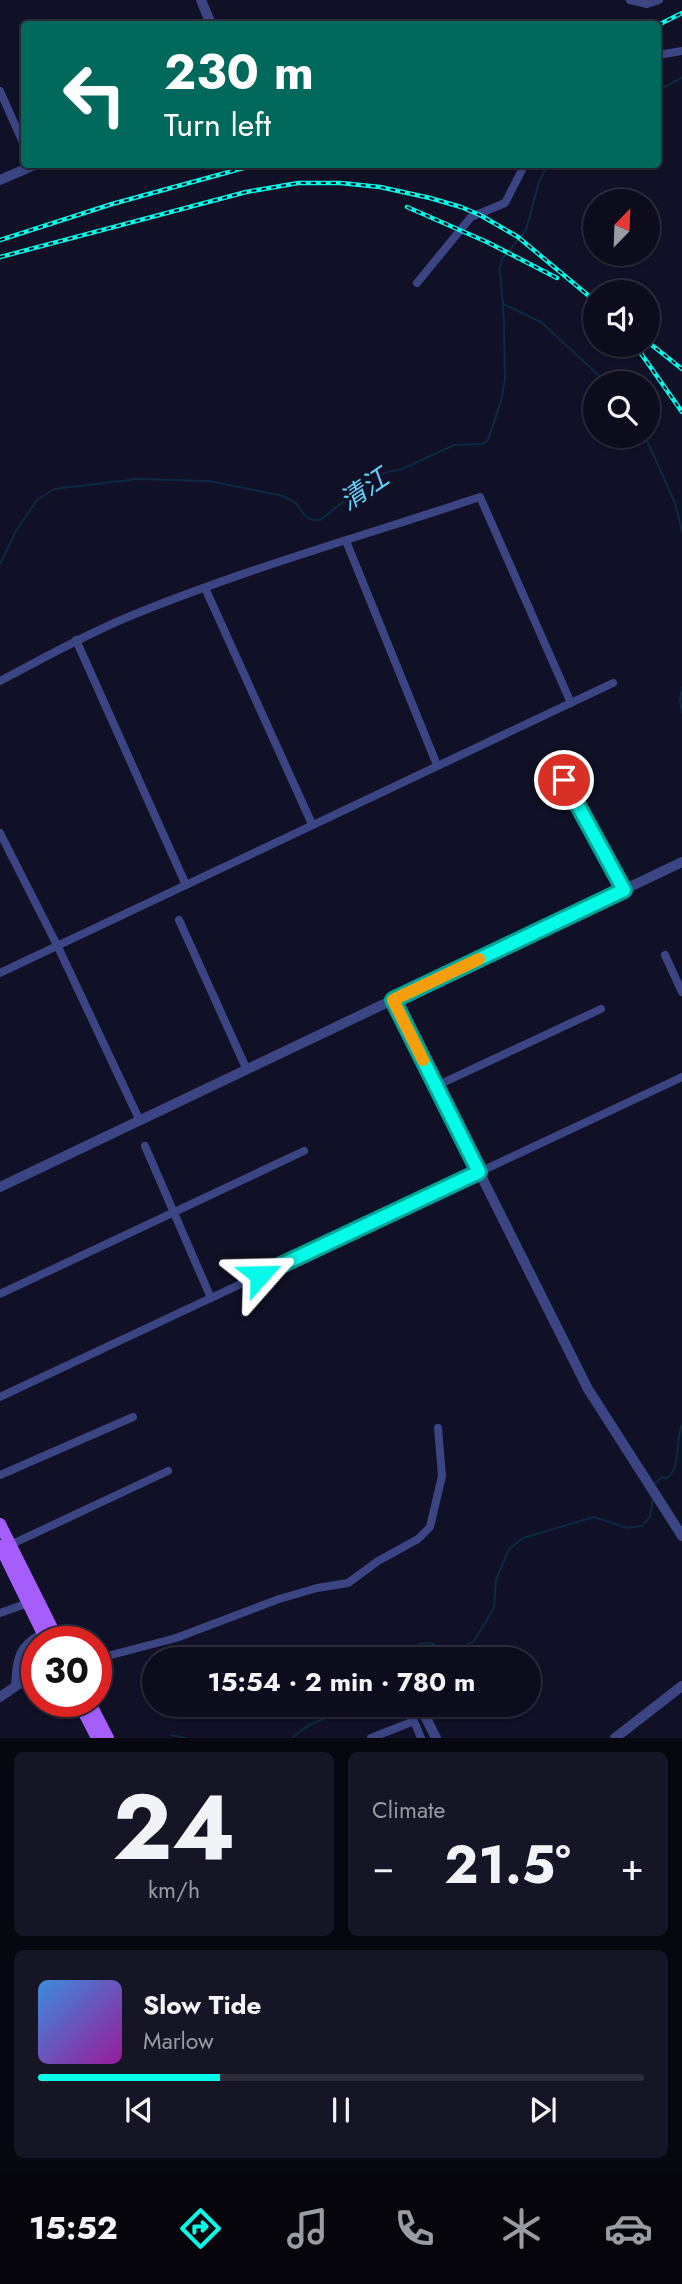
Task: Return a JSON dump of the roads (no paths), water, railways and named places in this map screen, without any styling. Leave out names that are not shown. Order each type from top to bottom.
[{"type":"main road","points":[[0,1524],[5,1546],[32,1601],[41,1626]]},
{"type":"main road","points":[[32,1601],[48,1626]]},
{"type":"main road","points":[[86,1717],[97,1738]]},
{"type":"main road","points":[[97,1717],[108,1738]]},
{"type":"street","points":[[201,0],[210,21]]},
{"type":"street","points":[[630,0],[647,4],[659,0]]},
{"type":"street","points":[[661,54],[682,51]]},
{"type":"street","points":[[0,91],[21,138]]},
{"type":"street","points":[[0,180],[28,168]]},
{"type":"street","points":[[418,283],[471,217],[505,203],[523,168]]},
{"type":"street","points":[[0,681],[76,640],[127,617],[205,588],[480,497],[572,703]]},
{"type":"street","points":[[345,541],[438,765]]},
{"type":"street","points":[[205,588],[312,824]]},
{"type":"street","points":[[76,640],[186,885]]},
{"type":"street","points":[[0,973],[612,683]]},
{"type":"street","points":[[553,759],[624,890]]},
{"type":"street","points":[[0,833],[58,947],[140,1121]]},
{"type":"street","points":[[0,1188],[682,862]]},
{"type":"street","points":[[179,920],[247,1070]]},
{"type":"street","points":[[665,955],[682,992]]},
{"type":"street","points":[[393,1000],[588,1389],[682,1536]]},
{"type":"street","points":[[436,1086],[601,1009]]},
{"type":"street","points":[[0,1397],[682,1077]]},
{"type":"street","points":[[145,1146],[211,1298]]},
{"type":"street","points":[[0,1294],[304,1151]]},
{"type":"street","points":[[0,1475],[133,1417]]},
{"type":"street","points":[[112,1655],[176,1638],[279,1599],[317,1588],[348,1583],[378,1561],[418,1539],[430,1527],[442,1476],[438,1428]]},
{"type":"street","points":[[5,1546],[168,1471]]},
{"type":"street","points":[[0,1613],[32,1601]]},
{"type":"street","points":[[16,1686],[21,1654]]},
{"type":"street","points":[[0,1697],[21,1684]]},
{"type":"street","points":[[614,1738],[682,1686]]},
{"type":"street","points":[[426,1717],[436,1738]]},
{"type":"street","points":[[372,1738],[414,1721],[421,1738]]},
{"type":"waterway","name":"清江","points":[[661,88],[682,78]]},
{"type":"waterway","name":"清江","points":[[0,564],[16,531],[37,500],[54,489],[137,479],[209,481],[283,496],[296,503],[306,517],[320,520],[379,474],[402,469],[454,445],[483,444],[488,440],[505,379],[500,268],[502,259],[526,230],[539,182],[546,168]]},
{"type":"waterway","points":[[503,304],[541,322],[594,371]]},
{"type":"waterway","points":[[650,448],[675,503],[682,531]]},
{"type":"waterway","points":[[682,688],[682,712]]},
{"type":"waterway","points":[[653,1485],[662,1477],[667,1478],[675,1467],[682,1425]]},
{"type":"waterway","points":[[464,1647],[474,1641],[494,1608],[496,1580],[509,1549],[523,1538],[594,1517],[627,1528],[642,1526],[650,1517],[653,1498]]},
{"type":"waterway","points":[[416,1647],[419,1644],[430,1643],[440,1647]]},
{"type":"waterway","points":[[292,1738],[313,1723],[330,1717]]},
{"type":"waterway","points":[[171,1735],[186,1738]]},
{"type":"railway","points":[[661,24],[682,13]]},
{"type":"railway","points":[[0,240],[112,204],[243,168]]},
{"type":"railway","points":[[0,257],[246,192],[298,183],[340,183],[380,187],[430,198],[480,215],[518,237],[583,291]]},
{"type":"railway","points":[[407,207],[487,242],[557,278]]},
{"type":"railway","points":[[660,352],[682,369]]},
{"type":"railway","points":[[643,357],[682,412]]}]
